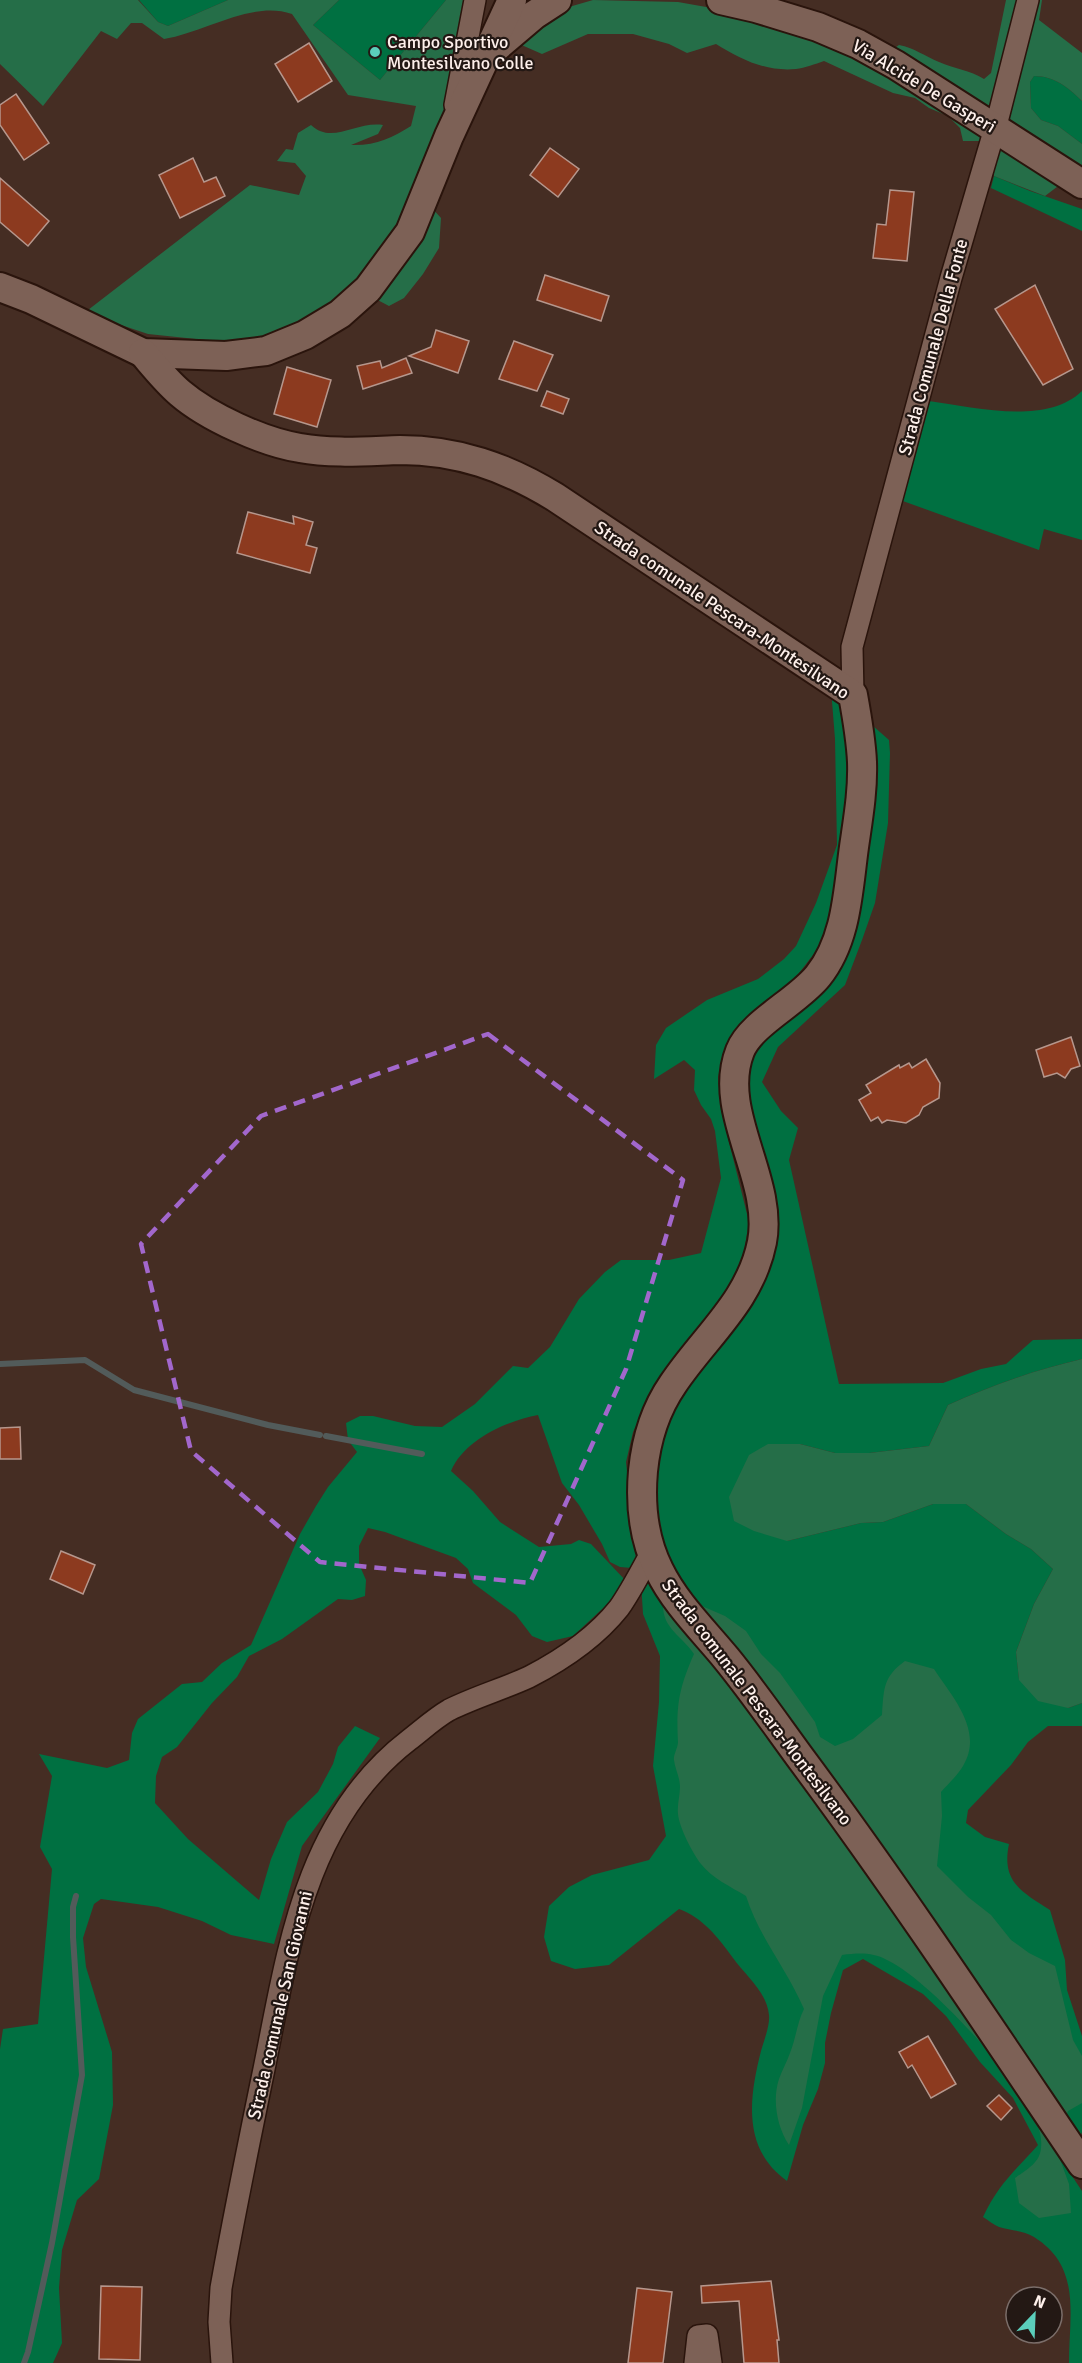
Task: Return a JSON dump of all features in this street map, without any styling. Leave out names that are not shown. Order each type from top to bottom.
[{"type":"street","points":[[449,136],[475,0]]},
{"type":"street","name":"Via Alcide De Gasperi","points":[[721,0],[818,27],[858,45],[897,65],[1082,184]]},
{"type":"street","name":"Strada Comunale Della Fonte","points":[[853,695],[852,647],[1028,0]]},
{"type":"street","points":[[485,57],[516,4]]},
{"type":"street","points":[[0,287],[31,299],[143,353],[226,356],[266,351],[305,335],[340,314],[368,289],[410,232],[449,136],[485,57],[516,4]]},
{"type":"street","name":"Strada comunale Pescara-Montesilvano","points":[[143,353],[189,400],[233,424],[283,444],[320,450],[441,453],[473,458],[510,472],[555,497],[853,695],[860,733],[862,775],[846,910],[836,944],[820,973],[798,997],[755,1030],[745,1040],[739,1053],[733,1077],[736,1105],[759,1193],[763,1231],[761,1245],[752,1274],[740,1296],[728,1315],[674,1382],[653,1425],[646,1447],[642,1475],[646,1533],[651,1553],[662,1576],[738,1674],[895,1887],[1082,2164]]},
{"type":"street","name":"Strada comunale San Giovanni","points":[[222,2363],[219,2322],[221,2288],[272,2026],[297,1916],[314,1866],[338,1818],[365,1781],[406,1742],[448,1711],[528,1677],[590,1637],[619,1608],[651,1553]]},
{"type":"street","points":[[695,2363],[698,2336],[707,2335],[711,2363]]},
{"type":"highlighted area","points":[[488,1034],[683,1180],[626,1369],[530,1583],[320,1562],[191,1451],[141,1244],[261,1116]]},
{"type":"green space","points":[[0,0],[138,0],[158,22],[168,26],[228,0],[339,0],[313,25],[380,80],[446,0],[466,0],[431,207],[441,218],[439,248],[423,274],[404,298],[389,306],[370,296],[320,314],[269,339],[215,341],[148,334],[112,322],[88,310],[250,185],[299,195],[306,176],[295,163],[277,161],[286,149],[293,150],[298,133],[311,125],[319,131],[336,133],[363,126],[383,125],[378,134],[351,145],[376,143],[411,126],[416,106],[348,95],[292,14],[261,11],[164,39],[142,23],[131,23],[117,39],[101,31],[43,106],[0,64]]},
{"type":"green space","points":[[139,0],[228,0],[168,26],[158,22]]},
{"type":"green space","name":"Campo Sportivo Montesilvano Colle","points":[[339,0],[446,0],[380,80],[313,25]]},
{"type":"green space","points":[[593,0],[678,2],[768,18],[872,64],[899,45],[984,79],[991,73],[1006,0],[1042,0],[1039,20],[1082,53],[1082,101],[1060,83],[1041,76],[1034,76],[1030,82],[1031,108],[1041,120],[1058,126],[1082,144],[1082,168],[1045,196],[994,176],[992,159],[981,141],[963,141],[960,128],[948,116],[929,108],[915,98],[893,93],[824,61],[799,68],[774,68],[734,55],[716,44],[687,53],[669,44],[633,34],[588,34],[542,54],[517,43],[562,9]]},
{"type":"green space","points":[[1034,76],[1041,76],[1060,83],[1082,101],[1082,144],[1058,126],[1041,120],[1031,108],[1030,82]]},
{"type":"green space","points":[[994,176],[1082,209],[1082,231],[991,188]]},
{"type":"green space","points":[[1082,391],[1082,540],[1044,529],[1039,550],[900,500],[929,401],[987,410],[1029,411],[1067,402]]},
{"type":"green space","points":[[831,689],[889,740],[888,823],[875,903],[845,985],[778,1047],[762,1082],[781,1111],[798,1128],[789,1160],[839,1384],[943,1383],[981,1369],[1006,1364],[1033,1340],[1082,1339],[1082,1359],[1014,1379],[948,1405],[929,1446],[869,1453],[835,1453],[800,1444],[787,1541],[861,1523],[883,1522],[933,1504],[966,1504],[1006,1534],[1031,1549],[1053,1569],[1034,1604],[1016,1652],[1019,1679],[1068,1708],[1082,1703],[1082,1726],[1048,1726],[1028,1742],[1011,1765],[968,1810],[966,1823],[985,1837],[1009,1844],[1007,1857],[1011,1877],[1023,1891],[1050,1910],[1065,1960],[1067,1990],[1082,2036],[1082,2132],[1073,2159],[1072,2176],[1082,2191],[1082,2363],[1069,2363],[1071,2310],[1066,2277],[1060,2263],[1049,2249],[1034,2237],[999,2227],[983,2217],[1001,2186],[1038,2145],[1013,2098],[980,2062],[946,2016],[923,1994],[863,1959],[843,1970],[825,2043],[825,2063],[818,2089],[803,2125],[787,2181],[772,2168],[762,2154],[753,2122],[754,2087],[769,2024],[767,2007],[755,1984],[709,1929],[679,1909],[609,1965],[575,1969],[551,1961],[544,1937],[549,1906],[569,1887],[592,1875],[649,1860],[666,1836],[653,1766],[659,1702],[660,1656],[643,1614],[641,1582],[657,1433],[756,1286],[742,1060],[797,1005],[837,911],[816,951],[796,977],[770,1001],[725,1054],[718,1077],[721,1110],[749,1222],[743,1257],[735,1279],[723,1298],[658,1380],[633,1432],[626,1462],[636,1558],[632,1568],[620,1567],[610,1562],[579,1505],[562,1483],[538,1415],[500,1427],[476,1441],[457,1460],[451,1471],[473,1491],[500,1522],[539,1547],[571,1544],[579,1540],[591,1544],[626,1581],[613,1599],[573,1636],[547,1642],[532,1636],[516,1615],[473,1583],[468,1569],[456,1558],[368,1528],[359,1546],[359,1564],[366,1580],[365,1596],[352,1600],[338,1599],[282,1639],[249,1656],[237,1677],[212,1703],[177,1747],[162,1757],[156,1776],[155,1803],[188,1839],[259,1900],[271,1859],[287,1822],[318,1792],[333,1764],[338,1747],[355,1726],[380,1738],[302,1846],[274,1944],[231,1935],[202,1921],[158,1907],[101,1899],[94,1904],[83,1938],[86,1967],[112,2052],[113,2105],[99,2179],[77,2200],[62,2250],[59,2288],[62,2343],[53,2363],[0,2363],[0,2049],[3,2029],[38,2024],[52,1869],[40,1847],[52,1776],[39,1754],[107,1768],[129,1760],[132,1733],[138,1719],[182,1684],[202,1682],[222,1663],[251,1645],[300,1534],[328,1487],[357,1452],[348,1440],[346,1423],[360,1416],[373,1416],[415,1426],[442,1427],[475,1404],[513,1366],[528,1368],[550,1347],[579,1299],[605,1272],[621,1260],[669,1260],[701,1253],[721,1178],[715,1131],[711,1119],[694,1090],[695,1070],[684,1060],[654,1079],[656,1045],[666,1028],[707,1000],[758,979],[784,959],[796,946],[816,903],[837,845],[835,739]]},
{"type":"green space","points":[[1082,1359],[1082,1703],[1068,1708],[1038,1701],[1019,1680],[1016,1652],[1034,1604],[1053,1569],[1031,1549],[1006,1534],[966,1504],[933,1504],[883,1522],[861,1523],[787,1541],[754,1531],[734,1521],[729,1497],[749,1455],[768,1444],[800,1444],[835,1453],[869,1453],[929,1446],[948,1405],[1014,1379]]},
{"type":"green space","points":[[688,1600],[725,1616],[746,1631],[761,1654],[780,1673],[815,1722],[820,1737],[835,1746],[853,1739],[882,1715],[886,1684],[892,1672],[905,1661],[934,1669],[957,1703],[968,1728],[969,1753],[961,1770],[941,1792],[942,1816],[937,1866],[968,1897],[991,1915],[1011,1940],[1029,1953],[1055,1966],[1073,2040],[1082,2056],[1082,2103],[1068,2111],[1054,2143],[1069,2184],[1071,2213],[1039,2218],[1019,2203],[1015,2178],[1032,2166],[1041,2148],[1041,2138],[1035,2120],[984,2046],[961,2021],[898,1966],[871,1954],[842,1955],[823,1996],[802,2108],[789,2145],[779,2122],[776,2096],[779,2079],[804,2009],[758,1925],[746,1896],[705,1869],[694,1854],[679,1819],[680,1783],[674,1758],[678,1742],[678,1707],[685,1677],[694,1654],[669,1626],[663,1604]]},
{"type":"building","points":[[309,43],[332,81],[298,102],[275,64]]},
{"type":"building","points":[[16,94],[49,143],[24,160],[0,125],[0,105]]},
{"type":"building","points":[[550,148],[579,169],[558,197],[530,175]]},
{"type":"building","points":[[193,158],[204,182],[216,177],[225,196],[180,218],[159,175]]},
{"type":"building","points":[[0,178],[49,221],[28,246],[0,222]]},
{"type":"building","points":[[890,190],[914,192],[907,261],[873,258],[877,224],[886,225]]},
{"type":"building","points":[[545,275],[609,296],[601,321],[537,300]]},
{"type":"building","points":[[1035,285],[1073,369],[1043,385],[995,309]]},
{"type":"building","points":[[436,330],[469,341],[458,373],[409,356],[431,347]]},
{"type":"building","points":[[514,341],[553,355],[537,391],[499,379]]},
{"type":"building","points":[[406,358],[412,373],[363,389],[357,366],[380,361],[382,368]]},
{"type":"building","points":[[287,367],[331,380],[317,427],[274,414]]},
{"type":"building","points":[[547,391],[569,399],[563,414],[541,406]]},
{"type":"building","points":[[248,512],[294,524],[293,516],[313,522],[306,545],[317,548],[310,573],[237,553]]},
{"type":"building","points":[[1071,1037],[1080,1066],[1071,1069],[1065,1078],[1057,1073],[1044,1077],[1036,1050]]},
{"type":"building","points":[[926,1059],[940,1083],[939,1098],[923,1107],[919,1115],[906,1123],[887,1120],[882,1123],[878,1117],[871,1121],[859,1100],[871,1093],[866,1085],[899,1065],[900,1068],[909,1063],[912,1068]]},
{"type":"building","points":[[20,1427],[21,1459],[0,1459],[0,1428]]},
{"type":"building","points":[[61,1551],[95,1565],[83,1594],[50,1579]]},
{"type":"building","points":[[928,2036],[956,2084],[931,2098],[912,2065],[908,2068],[899,2052]]},
{"type":"building","points":[[999,2095],[1012,2108],[1001,2120],[987,2106]]},
{"type":"building","points":[[771,2281],[779,2340],[777,2340],[779,2363],[744,2363],[739,2301],[702,2303],[701,2286]]},
{"type":"building","points":[[101,2286],[142,2287],[140,2360],[99,2359]]},
{"type":"building","points":[[637,2288],[672,2292],[663,2363],[628,2363]]},
{"type":"waterway","points":[[0,1364],[85,1360],[134,1390],[268,1425],[320,1435]]},
{"type":"waterway","points":[[326,1436],[422,1454]]},
{"type":"waterway","points":[[24,2363],[52,2243],[82,2075],[73,1937],[73,1907],[76,1896]]},
{"type":"place","name":"Campo Sportivo Montesilvano Colle","points":[[375,52]]}]
